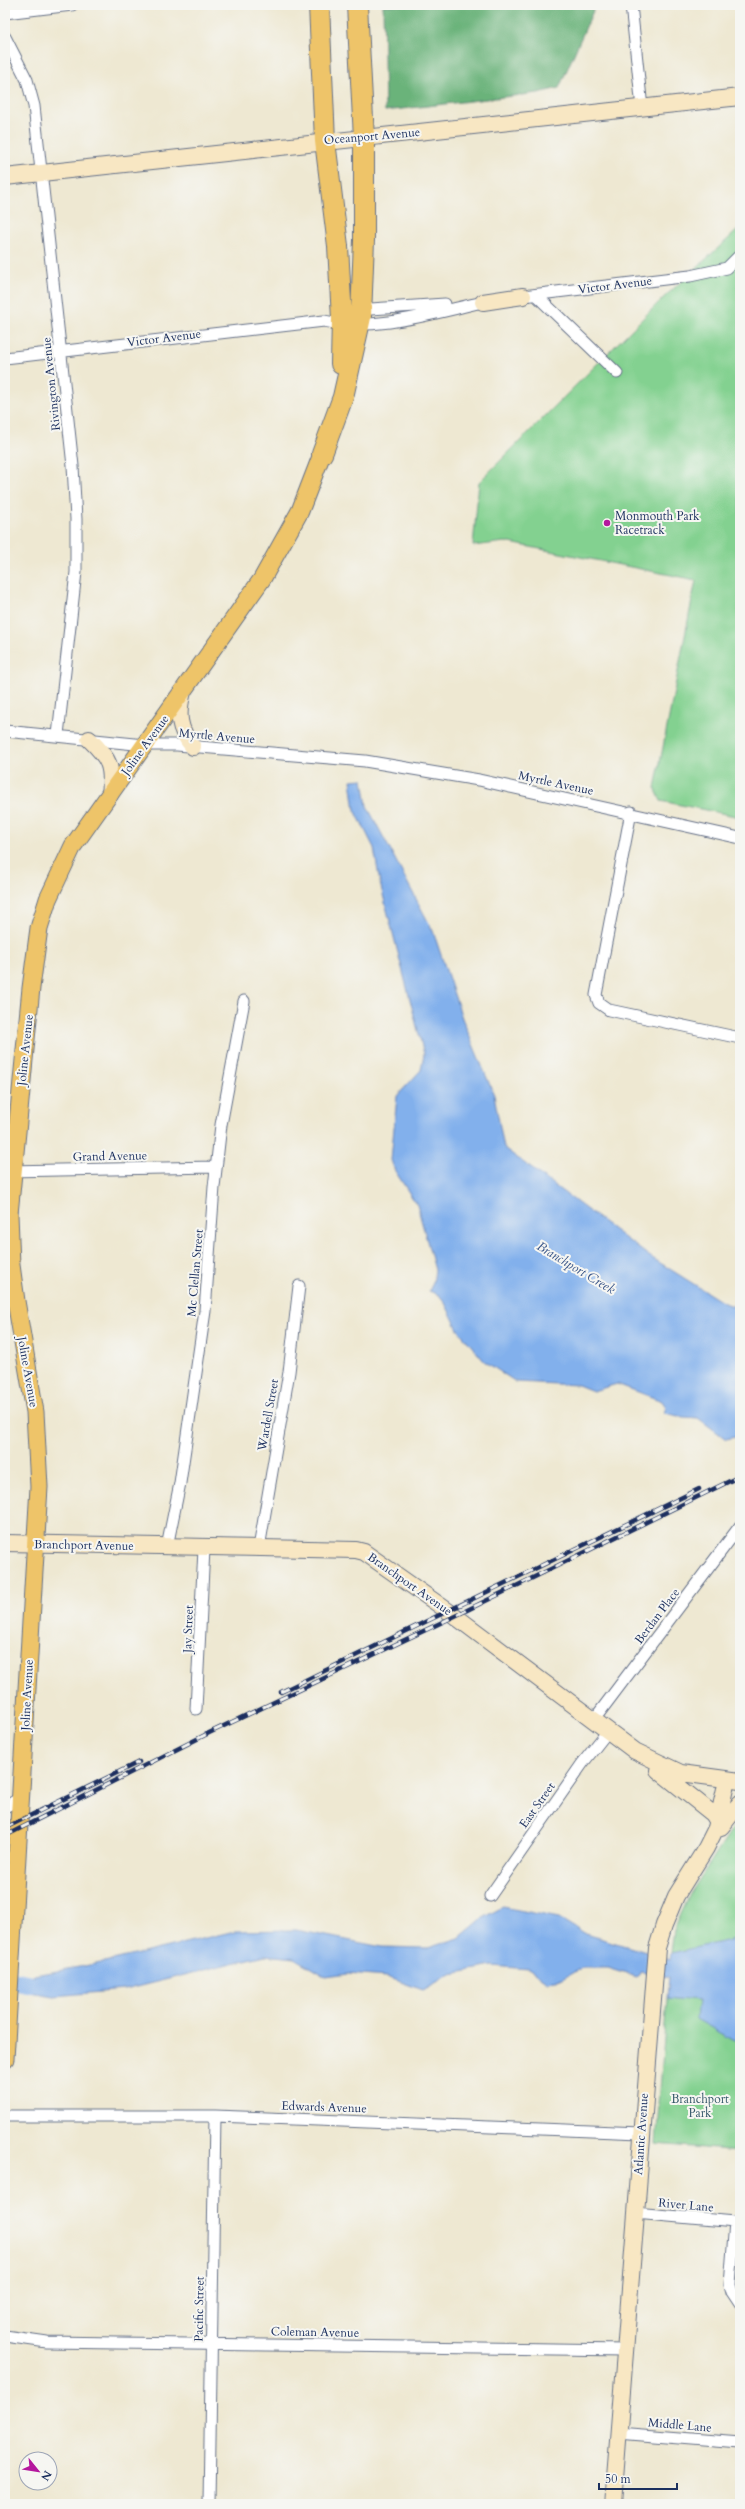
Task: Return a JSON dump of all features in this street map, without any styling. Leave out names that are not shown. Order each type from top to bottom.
[{"type":"highway","points":[[319,5],[325,141],[335,210],[345,318]]},
{"type":"highway","points":[[322,454],[337,392],[342,358],[345,318],[364,240],[364,138],[358,5]]},
{"type":"main road","name":"Joline Avenue","points":[[5,2059],[39,1487],[38,1446],[11,1265],[9,1171],[31,988],[40,928],[61,868],[73,846],[184,692],[281,548],[300,511],[322,454]]},
{"type":"street","points":[[5,13],[72,5]]},
{"type":"street","points":[[632,5],[642,108]]},
{"type":"street","name":"Rivington Avenue","points":[[5,37],[30,90],[41,173],[74,466],[77,537],[76,572],[58,735]]},
{"type":"street","name":"Oceanport Avenue","points":[[5,177],[740,97]]},
{"type":"street","name":"Victor Avenue","points":[[5,358],[61,350],[345,318],[388,321],[483,302],[690,276],[727,268],[740,255]]},
{"type":"street","points":[[530,296],[617,373]]},
{"type":"street","points":[[184,692],[178,716],[184,736],[193,747]]},
{"type":"street","name":"Myrtle Avenue","points":[[5,730],[145,745],[193,747],[356,760],[479,780],[630,812],[740,838]]},
{"type":"street","points":[[90,738],[106,756],[111,768],[110,795]]},
{"type":"street","points":[[630,812],[596,995],[599,1003],[610,1010],[740,1038]]},
{"type":"street","name":"Mc Clellan Street","points":[[167,1547],[180,1483],[205,1311],[216,1168],[222,1117],[244,1001]]},
{"type":"street","name":"Grand Avenue","points":[[9,1171],[216,1168]]},
{"type":"street","name":"Wardell Street","points":[[259,1548],[289,1372],[299,1286]]},
{"type":"street","name":"Berdan Place","points":[[594,1721],[740,1526]]},
{"type":"street","name":"Branchport Avenue","points":[[5,1544],[259,1548],[364,1552],[412,1584],[635,1751],[672,1771],[734,1781]]},
{"type":"street","name":"Jay Street","points":[[196,1709],[204,1548]]},
{"type":"street","name":"East Street","points":[[490,1896],[582,1764],[608,1731]]},
{"type":"street","points":[[635,1751],[713,1814],[718,1822]]},
{"type":"street","name":"Atlantic Avenue","points":[[613,2504],[641,2133],[657,1951],[664,1925],[676,1896],[706,1848],[734,1781]]},
{"type":"street","points":[[5,1807],[20,1798]]},
{"type":"street","points":[[706,1848],[726,1819],[740,1804]]},
{"type":"street","name":"Edwards Avenue","points":[[5,2116],[216,2116],[641,2133]]},
{"type":"street","name":"Pacific Street","points":[[209,2504],[216,2116]]},
{"type":"street","name":"River Lane","points":[[635,2213],[737,2222],[730,2285],[735,2299],[740,2304]]},
{"type":"street","name":"Coleman Avenue","points":[[5,2336],[47,2342],[624,2350]]},
{"type":"street","name":"Middle Lane","points":[[618,2433],[740,2444]]},
{"type":"green space","points":[[383,5],[592,5],[593,11],[559,88],[538,93],[385,111]]},
{"type":"green space","name":"Monmouth Park Racetrack","points":[[740,228],[740,817],[661,801],[655,788],[696,580],[505,542],[473,546],[479,482],[660,301]]},
{"type":"green space","points":[[740,1816],[740,1938],[671,1953],[674,1930],[690,1894]]},
{"type":"green space","name":"Branchport Park","points":[[667,1998],[699,2001],[697,2019],[740,2044],[740,2151],[656,2144]]},
{"type":"water","name":"Branchport Creek","points":[[363,779],[367,806],[433,931],[462,1018],[494,1095],[504,1148],[649,1256],[724,1303],[740,1308],[740,1436],[726,1439],[698,1418],[664,1413],[666,1407],[662,1401],[617,1384],[593,1391],[578,1385],[516,1382],[484,1361],[459,1331],[444,1301],[439,1295],[429,1291],[433,1283],[435,1270],[417,1205],[395,1171],[391,1160],[397,1096],[421,1070],[424,1054],[380,883],[374,848],[355,810],[351,780]]},
{"type":"water","points":[[503,1907],[559,1918],[585,1934],[670,1959],[671,1953],[740,1938],[740,2044],[696,2019],[698,2001],[667,1998],[669,1977],[642,1972],[636,1977],[607,1968],[581,1968],[562,1979],[546,1981],[528,1969],[492,1966],[451,1974],[423,1990],[387,1977],[348,1974],[326,1977],[294,1958],[265,1955],[124,1990],[54,1996],[28,1992],[29,1976],[96,1964],[235,1931],[296,1930],[382,1947],[428,1948],[459,1938],[484,1917]]},
{"type":"waterway","points":[[5,1979],[29,1984]]},
{"type":"railway","points":[[5,1836],[209,1733],[455,1616],[740,1476]]},
{"type":"railway","points":[[281,1692],[699,1489]]},
{"type":"railway","points":[[5,1828],[139,1762]]},
{"type":"place","name":"Monmouth Park Racetrack","points":[[607,523]]}]
